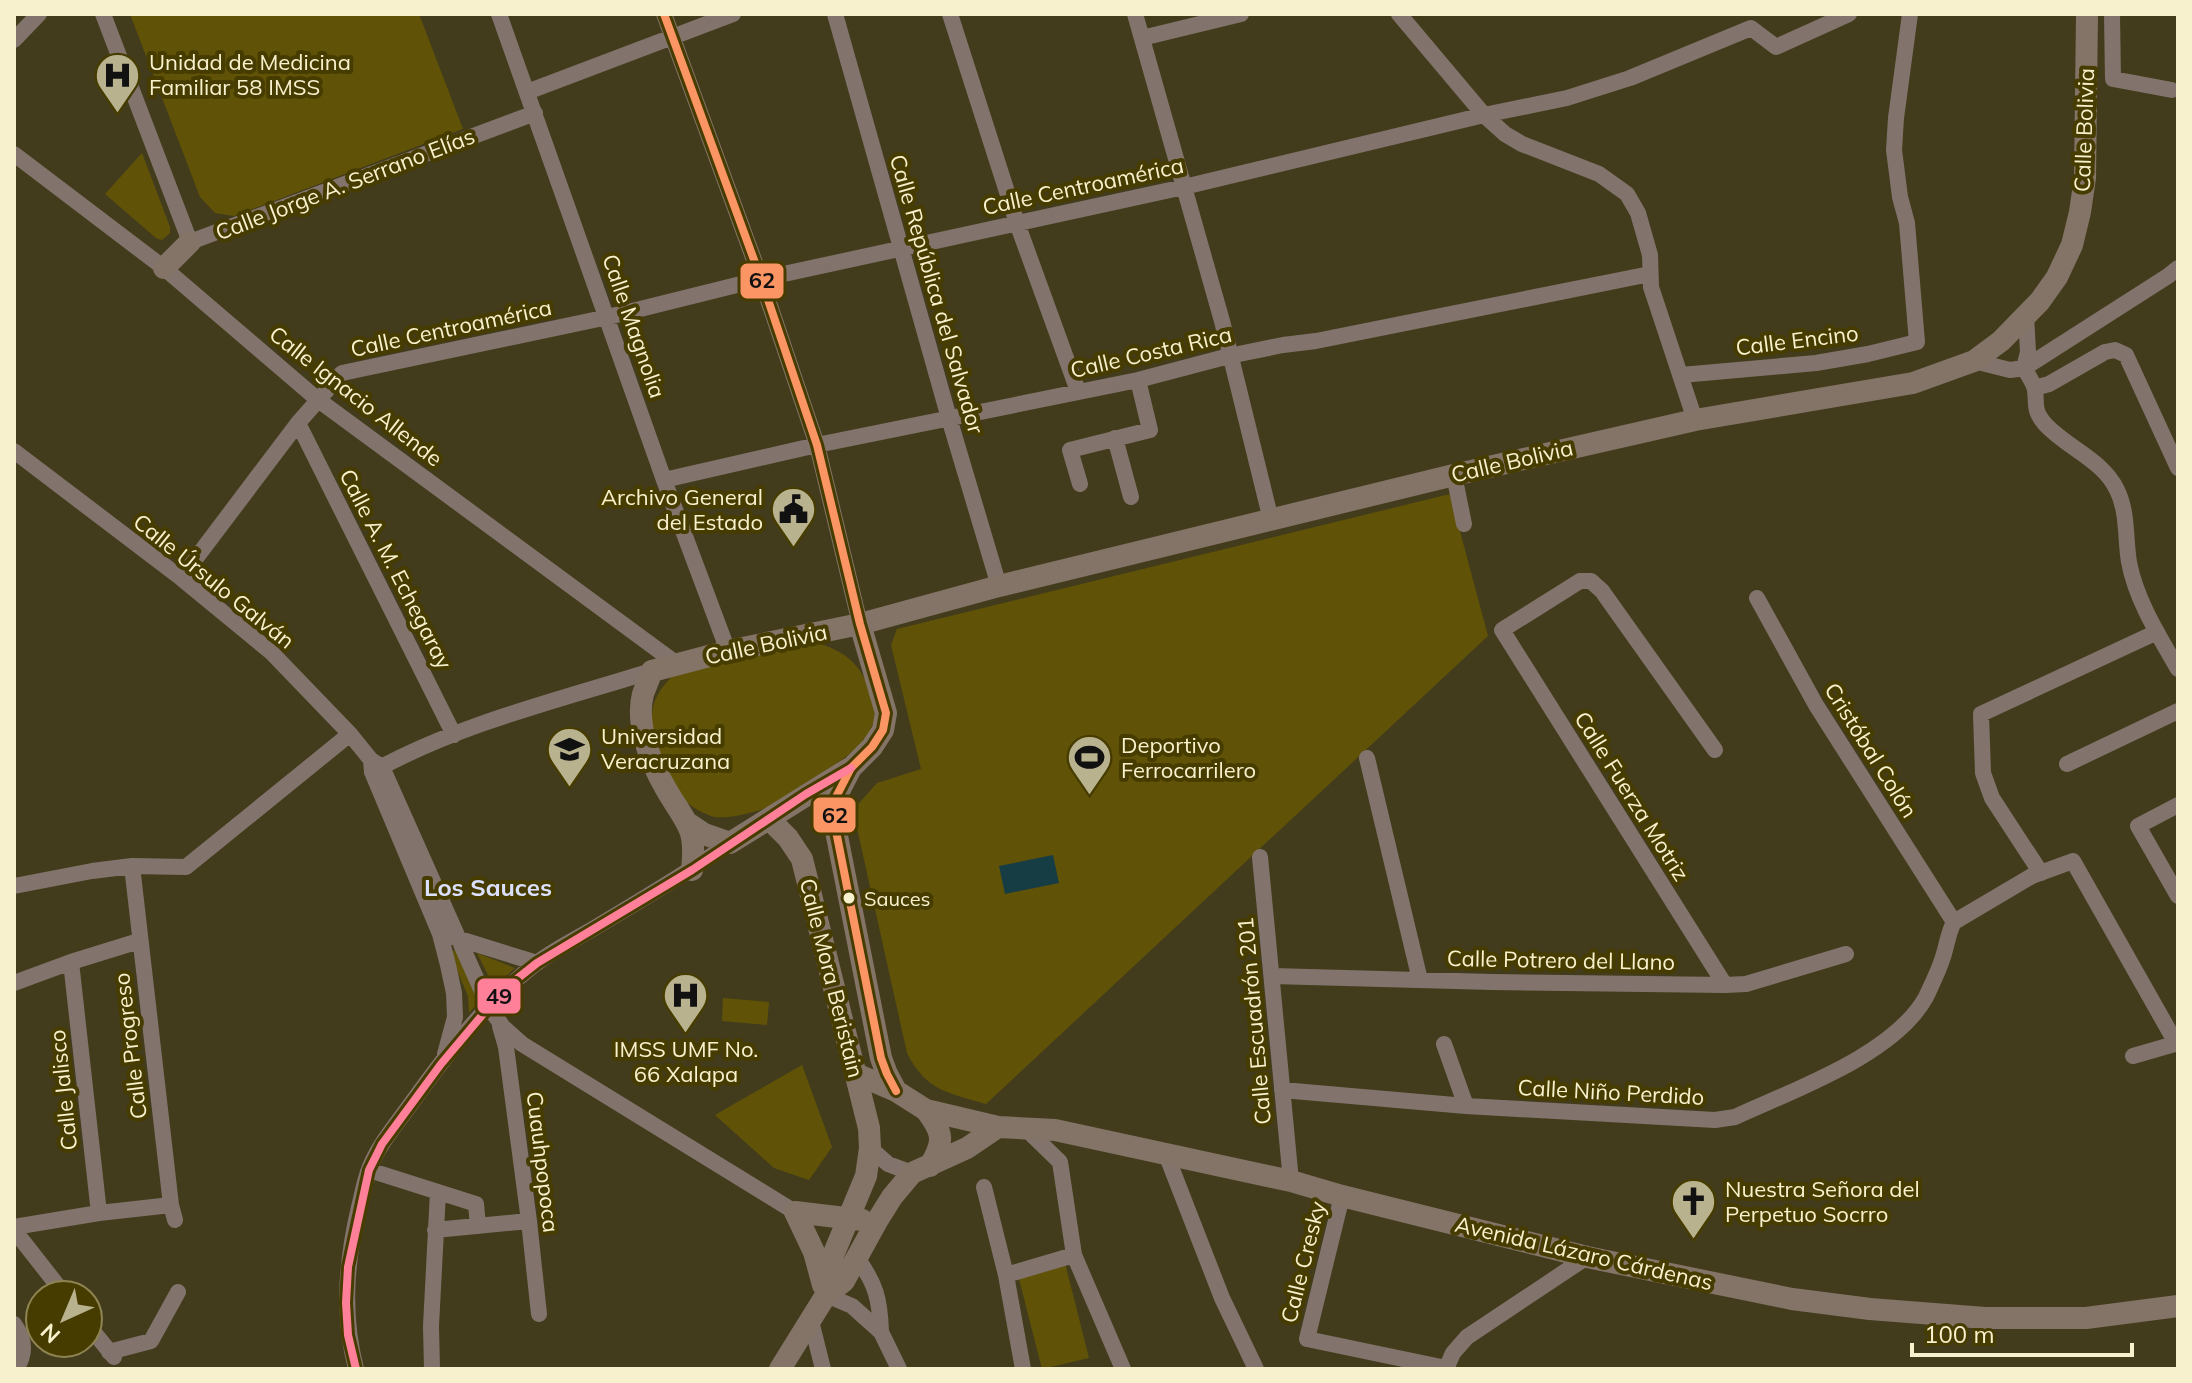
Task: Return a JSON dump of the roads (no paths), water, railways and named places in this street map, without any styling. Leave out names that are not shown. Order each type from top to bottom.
[{"type":"main road","name":"Calle Bolivia","points":[[677,664],[860,624],[999,586],[1454,475],[1695,420],[1913,383],[1974,361],[2001,341],[2040,301],[2057,277],[2072,245],[2085,178],[2087,14]]},
{"type":"main road","name":"Calle Jorge A. Serrano Elías","points":[[164,268],[190,242]]},
{"type":"main road","points":[[870,660],[877,634],[893,615]]},
{"type":"main road","name":"Calle Mora Beristain","points":[[860,624],[886,713],[883,730],[872,747],[851,768],[836,797],[834,821],[881,1058],[896,1091],[926,1110]]},
{"type":"main road","points":[[832,630],[852,641],[870,660]]},
{"type":"main road","points":[[677,664],[652,671],[643,696],[642,722],[650,757],[666,789],[689,824],[704,834],[730,843],[851,768]]},
{"type":"main road","name":"Calle Mora Beristain","points":[[769,819],[788,838],[802,859],[869,1128],[870,1148]]},
{"type":"main road","points":[[689,824],[692,870]]},
{"type":"main road","points":[[856,1074],[896,1091]]},
{"type":"main road","points":[[780,1369],[826,1295],[844,1281],[892,1197],[939,1150],[941,1130],[926,1110]]},
{"type":"main road","name":"Avenida Lázaro Cárdenas","points":[[926,1110],[998,1127],[1055,1130],[1291,1181],[1587,1257],[1792,1299],[1985,1318],[2086,1318],[2178,1306]]},
{"type":"main road","points":[[921,1169],[967,1148],[998,1127]]},
{"type":"main road","points":[[826,1295],[827,1270],[866,1176],[870,1148]]},
{"type":"main road","points":[[795,1212],[877,1221]]},
{"type":"main road","points":[[795,1212],[814,1252],[826,1295]]},
{"type":"street","points":[[14,40],[39,14]]},
{"type":"street","points":[[103,14],[190,242]]},
{"type":"street","name":"Calle Magnolia","points":[[499,14],[728,651]]},
{"type":"street","points":[[664,14],[761,279],[817,445],[860,624]]},
{"type":"street","points":[[527,92],[733,14]]},
{"type":"street","name":"Calle República del Salvador","points":[[835,14],[999,586]]},
{"type":"street","points":[[950,14],[1017,223],[1078,391]]},
{"type":"street","points":[[1135,14],[1222,321],[1271,520]]},
{"type":"street","points":[[1142,38],[1241,14]]},
{"type":"street","points":[[1399,14],[1484,115],[1505,134],[1522,144],[1599,174],[1627,194],[1638,213],[1650,255],[1651,287],[1695,420]]},
{"type":"street","name":"Calle Centroamérica","points":[[181,578],[298,423],[342,373],[608,317],[761,279],[1184,187],[1567,98],[1630,78],[1751,28],[1776,47],[1849,14]]},
{"type":"street","name":"Calle Encino","points":[[1681,375],[1816,363],[1917,342],[1907,223],[1894,150],[1910,14]]},
{"type":"street","points":[[2112,14],[2113,79],[2172,90]]},
{"type":"street","name":"Calle Jorge A. Serrano Elías","points":[[190,242],[535,113]]},
{"type":"street","name":"Calle Ignacio Allende","points":[[14,154],[164,268],[317,399],[677,664]]},
{"type":"street","points":[[1974,361],[2010,370],[2024,368],[2178,268]]},
{"type":"street","name":"Calle Costa Rica","points":[[664,480],[817,445],[1138,380],[1229,356],[1650,274]]},
{"type":"street","points":[[2026,315],[2028,352],[2024,368],[2035,388],[2034,407],[2043,422],[2103,470],[2116,487],[2123,504],[2129,563],[2135,585],[2178,669]]},
{"type":"street","points":[[2035,388],[2049,384],[2105,352],[2115,350],[2126,355],[2178,468]]},
{"type":"street","points":[[1080,484],[1070,450],[1150,430],[1138,380]]},
{"type":"street","name":"Calle A. M. Echegaray","points":[[298,423],[454,735]]},
{"type":"street","points":[[1115,438],[1131,497]]},
{"type":"street","name":"Calle Úrsulo Galván","points":[[14,451],[181,578],[271,652],[350,734],[375,767],[492,1012]]},
{"type":"street","points":[[1454,475],[1464,524]]},
{"type":"street","name":"Calle Fuerza Motriz","points":[[1715,750],[1602,591],[1591,581],[1580,581],[1502,630],[1725,985]]},
{"type":"street","name":"Cristóbal Colón","points":[[1757,598],[1816,705],[1954,922]]},
{"type":"street","points":[[2041,873],[1992,798],[1983,773],[1981,714],[2157,632]]},
{"type":"street","points":[[375,767],[501,718],[652,671]]},
{"type":"street","points":[[2067,764],[2178,711]]},
{"type":"street","points":[[14,886],[132,866],[186,867],[350,734]]},
{"type":"street","points":[[1367,758],[1420,980]]},
{"type":"street","name":"Calle Úrsulo Galván","points":[[375,767],[440,934],[448,965],[455,1005],[453,1029],[441,1064]]},
{"type":"street","points":[[2178,805],[2138,826],[2178,896]]},
{"type":"street","points":[[356,1369],[348,1335],[348,1267],[369,1170],[382,1144],[441,1064],[492,1012],[513,982],[537,963],[692,870],[730,843]]},
{"type":"street","name":"Calle Escuadrón 201","points":[[1260,857],[1291,1181]]},
{"type":"street","points":[[1954,922],[2041,873],[2073,861],[2177,1043],[2133,1056]]},
{"type":"street","name":"Calle Progreso","points":[[99,1213],[173,1212],[132,866]]},
{"type":"street","name":"Calle Niño Perdido","points":[[1282,1090],[1466,1106],[1715,1120],[1735,1117],[1854,1061],[1895,1033],[1925,999],[1954,922]]},
{"type":"street","points":[[440,934],[537,963]]},
{"type":"street","points":[[14,983],[139,941]]},
{"type":"street","name":"Calle Potrero del Llano","points":[[1272,976],[1725,985],[1746,984],[1846,954]]},
{"type":"street","name":"Calle Jalisco","points":[[71,962],[99,1213]]},
{"type":"street","points":[[492,1012],[522,1044],[795,1212]]},
{"type":"street","name":"Cuauhpopoca","points":[[492,1012],[506,1047],[539,1314]]},
{"type":"street","points":[[1444,1044],[1466,1106]]},
{"type":"street","points":[[1024,1127],[1060,1162],[1074,1255],[1123,1369]]},
{"type":"street","points":[[870,1148],[888,1164],[921,1169]]},
{"type":"street","points":[[1166,1154],[1222,1298],[1256,1369]]},
{"type":"street","points":[[369,1170],[476,1204],[478,1226]]},
{"type":"street","points":[[984,1187],[1006,1275],[1023,1369]]},
{"type":"street","points":[[432,1369],[431,1326],[438,1192]]},
{"type":"street","name":"Calle Cresky","points":[[1342,1196],[1307,1339],[1446,1369]]},
{"type":"street","points":[[53,1279],[14,1228],[99,1213]]},
{"type":"street","points":[[435,1230],[529,1221]]},
{"type":"street","points":[[1006,1275],[1074,1255]]},
{"type":"street","points":[[856,1257],[868,1273],[880,1304],[881,1332]]},
{"type":"street","points":[[1446,1369],[1453,1353],[1467,1337],[1587,1257]]},
{"type":"street","points":[[104,1345],[112,1355],[151,1341],[178,1292]]},
{"type":"street","points":[[826,1295],[852,1306],[881,1332],[899,1369]]},
{"type":"street","points":[[811,1321],[823,1369]]},
{"type":"street","points":[[14,1324],[24,1346],[16,1369]]},
{"type":"water","points":[[1053,855],[1059,883],[1005,894],[999,866]]},
{"type":"place","name":"Unidad de Medicina Familiar 58 IMSS","points":[[118,114]]},
{"type":"place","name":"Archivo General del Estado","points":[[794,549]]},
{"type":"place","name":"Universidad Veracruzana","points":[[570,788]]},
{"type":"place","name":"Deportivo Ferrocarrilero","points":[[1090,797]]},
{"type":"place","name":"Sauces","points":[[849,898]]},
{"type":"place","name":"IMSS UMF No. 66 Xalapa","points":[[686,1035]]},
{"type":"place","name":"Nuestra Señora del Perpetuo Socrro","points":[[1694,1241]]},
{"type":"district","name":"Los Sauces","points":[[488,888]]}]
